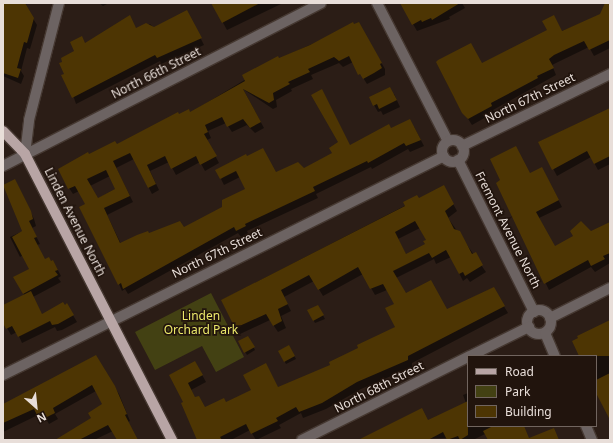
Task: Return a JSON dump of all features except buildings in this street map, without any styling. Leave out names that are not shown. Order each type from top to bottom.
[{"type":"main road","points":[[3,122],[4,132]]},
{"type":"main road","name":"Linden Avenue North","points":[[4,132],[25,154],[172,440]]},
{"type":"street","points":[[25,154],[29,120],[60,3]]},
{"type":"street","name":"North 66th Street","points":[[3,166],[320,3]]},
{"type":"street","points":[[377,3],[448,141]]},
{"type":"street","name":"North 67th Street","points":[[462,146],[610,74]]},
{"type":"street","points":[[456,140],[462,146],[463,154],[458,160],[448,160],[444,156],[442,148],[448,141],[456,140]]},
{"type":"street","name":"North 67th Street","points":[[3,375],[111,320],[444,156]]},
{"type":"street","name":"Fremont Avenue North","points":[[458,160],[534,312]]},
{"type":"street","points":[[550,318],[610,288]]},
{"type":"street","points":[[542,311],[550,318],[550,327],[545,332],[534,333],[529,327],[529,317],[534,312],[542,311]]},
{"type":"street","name":"North 68th Street","points":[[473,355],[529,327]]},
{"type":"street","points":[[545,332],[555,355]]},
{"type":"street","name":"North 68th Street","points":[[302,440],[467,358]]},
{"type":"street","points":[[586,427],[592,440]]},
{"type":"green space","name":"Linden Orchard Park","points":[[211,293],[244,357],[216,372],[202,346],[155,370],[135,332]]}]
